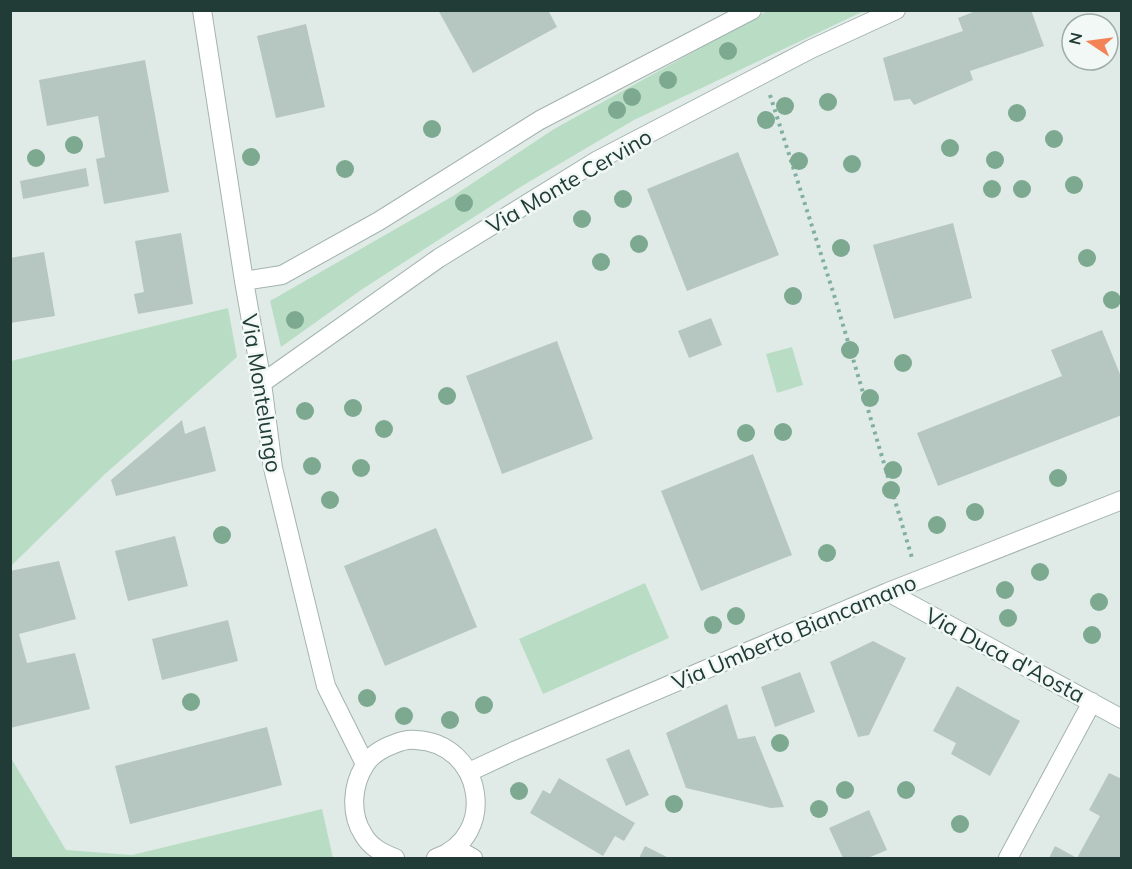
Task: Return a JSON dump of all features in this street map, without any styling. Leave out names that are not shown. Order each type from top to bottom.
[{"type":"street","name":"Via Montelungo","points":[[202,10],[262,383],[273,468],[326,686],[365,764]]},
{"type":"street","points":[[244,281],[282,275],[379,221],[540,120],[752,10]]},
{"type":"street","name":"Via Monte Cervino","points":[[262,383],[439,258],[598,160],[811,49],[896,10]]},
{"type":"street","name":"Via Umberto Biancamano","points":[[469,772],[919,579],[1122,500]]},
{"type":"street","name":"Via Duca d'Aosta","points":[[888,592],[1122,718]]},
{"type":"street","points":[[1008,858],[1092,702]]},
{"type":"street","points":[[395,858],[378,854],[363,835],[354,813],[354,792],[365,764],[382,749],[402,741],[416,740],[438,744],[456,755],[469,772],[476,792],[474,818],[468,832],[455,848],[446,855],[436,858]]},
{"type":"street","points":[[455,848],[473,858]]},
{"type":"path","points":[[763,74],[835,298],[919,579]]},
{"type":"green space","points":[[769,10],[864,11],[634,120],[522,186],[361,290],[281,347],[270,301],[453,196],[554,129]]},
{"type":"green space","points":[[228,308],[237,357],[105,474],[11,566],[11,361]]},
{"type":"green space","points":[[792,347],[803,385],[777,393],[766,354]]},
{"type":"green space","points":[[645,583],[669,638],[543,694],[519,639]]},
{"type":"green space","points":[[11,758],[66,850],[132,855],[322,809],[333,858],[11,858]]},
{"type":"building","points":[[438,10],[548,10],[557,27],[473,73]]},
{"type":"building","points":[[978,10],[1031,10],[1044,46],[970,71],[973,80],[914,105],[910,99],[894,101],[883,58],[963,31],[958,18]]},
{"type":"building","points":[[306,24],[325,107],[276,118],[257,36]]},
{"type":"building","points":[[145,60],[169,192],[104,204],[96,159],[105,157],[98,116],[47,126],[39,80]]},
{"type":"building","points":[[738,152],[779,255],[687,291],[647,189]]},
{"type":"building","points":[[86,168],[89,186],[23,199],[20,181]]},
{"type":"building","points":[[953,223],[972,298],[894,319],[873,245]]},
{"type":"building","points":[[181,233],[193,304],[138,314],[134,294],[144,292],[135,241]]},
{"type":"building","points":[[44,252],[55,316],[10,323],[10,258]]},
{"type":"building","points":[[711,318],[722,345],[689,358],[678,331]]},
{"type":"building","points":[[1102,330],[1122,379],[1122,415],[938,486],[917,433],[1062,376],[1051,350]]},
{"type":"building","points":[[557,341],[593,439],[502,474],[466,376]]},
{"type":"building","points":[[182,420],[185,434],[205,426],[216,471],[116,496],[111,480]]},
{"type":"building","points":[[753,454],[792,555],[701,591],[661,491]]},
{"type":"building","points":[[436,528],[477,627],[385,666],[344,566]]},
{"type":"building","points":[[175,536],[188,586],[128,601],[115,551]]},
{"type":"building","points":[[59,561],[76,619],[19,634],[27,663],[75,653],[90,709],[10,728],[10,571]]},
{"type":"building","points":[[228,620],[238,661],[162,680],[152,639]]},
{"type":"building","points":[[873,641],[906,658],[869,735],[858,737],[830,662]]},
{"type":"building","points":[[800,672],[815,712],[775,727],[761,687]]},
{"type":"building","points":[[957,686],[1020,721],[990,776],[951,754],[956,743],[933,731]]},
{"type":"building","points":[[727,704],[738,739],[755,736],[784,807],[771,808],[686,788],[666,733]]},
{"type":"building","points":[[267,727],[282,785],[130,824],[115,766]]},
{"type":"building","points":[[629,749],[649,795],[626,806],[606,759]]},
{"type":"building","points":[[1109,773],[1122,779],[1122,858],[1077,858],[1100,816],[1089,810]]},
{"type":"building","points":[[559,778],[635,823],[624,841],[615,836],[603,856],[530,813],[543,790],[550,794]]},
{"type":"building","points":[[869,810],[887,850],[868,858],[843,858],[829,828]]},
{"type":"building","points":[[645,846],[669,858],[639,858]]},
{"type":"building","points":[[1055,846],[1077,858],[1049,858]]}]
